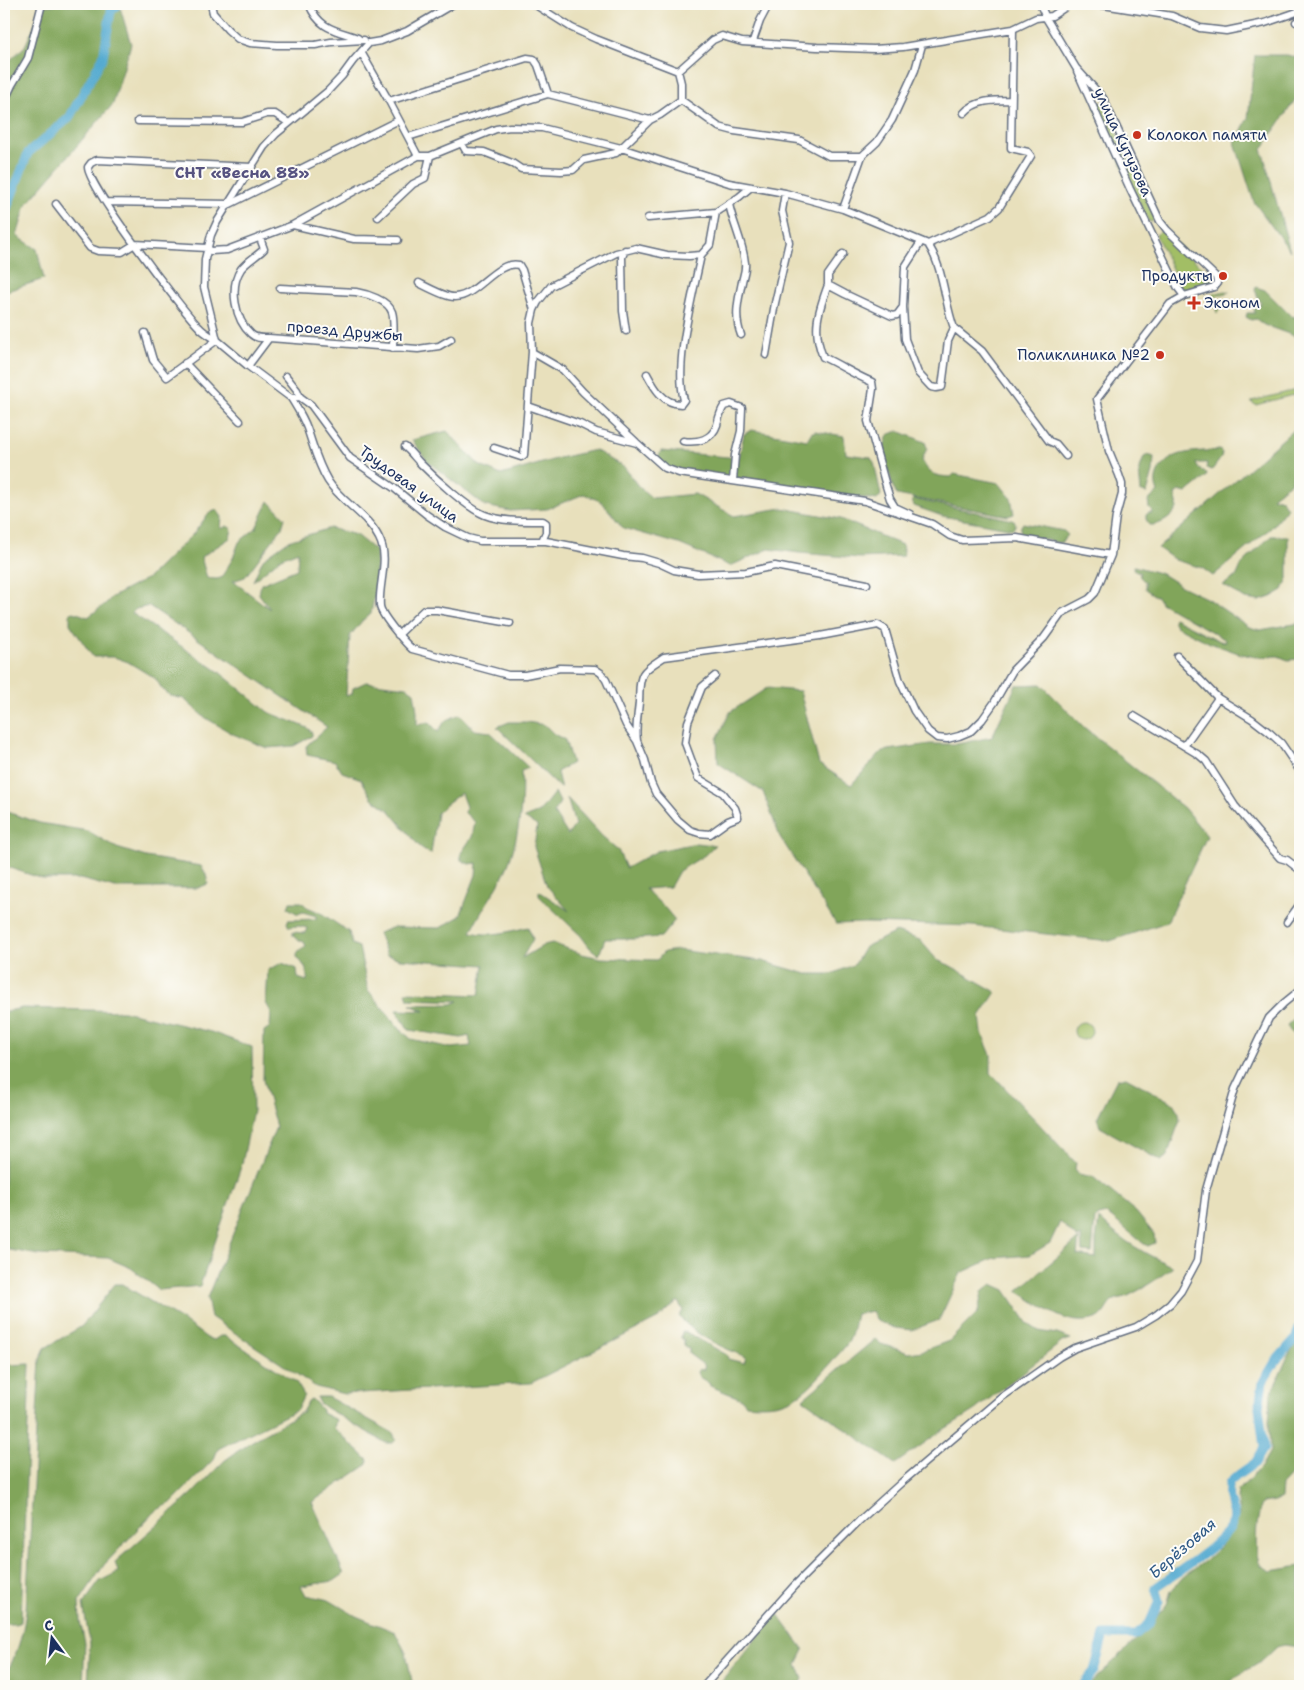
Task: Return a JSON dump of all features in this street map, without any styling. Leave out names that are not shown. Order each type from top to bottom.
[{"type":"street","points":[[4,102],[12,84],[28,58],[42,4]]},
{"type":"street","points":[[211,4],[213,13],[238,39],[250,43],[277,45],[316,45],[337,41],[381,41],[407,31],[452,4]]},
{"type":"street","points":[[308,4],[318,21],[325,26],[367,42]]},
{"type":"street","points":[[534,4],[572,28],[678,71]]},
{"type":"street","points":[[753,41],[760,21],[769,4]]},
{"type":"street","name":"улица Кутузова","points":[[1040,4],[1046,18],[1076,68],[1148,227],[1178,288],[1184,296]]},
{"type":"street","points":[[678,71],[713,40],[722,36],[733,40],[817,47],[874,49],[922,45],[1012,29],[1036,18],[1052,16],[1070,4]]},
{"type":"street","points":[[1097,4],[1172,16],[1200,28],[1226,31],[1265,23],[1300,11]]},
{"type":"street","points":[[954,328],[948,341],[942,387],[931,387],[918,373],[905,339],[902,307],[905,267],[924,243],[990,216],[999,208],[1031,156],[1028,152],[1011,148],[1012,29]]},
{"type":"street","points":[[218,340],[204,287],[207,248],[218,222],[264,147],[288,123],[328,91],[342,76],[367,42]]},
{"type":"street","points":[[843,209],[862,156],[877,142],[892,120],[915,70],[922,45]]},
{"type":"street","points":[[361,52],[400,120],[418,156]]},
{"type":"street","points":[[389,101],[527,58],[534,60],[538,65],[548,94]]},
{"type":"street","name":"улица Кутузова","points":[[1076,68],[1103,98],[1160,221],[1216,277],[1214,287],[1176,299],[1160,315],[1096,399],[1110,451],[1122,484],[1122,494],[1116,516],[1111,554]]},
{"type":"street","points":[[678,71],[681,84],[681,100]]},
{"type":"street","points":[[408,137],[548,94],[650,120]]},
{"type":"street","points":[[681,100],[719,127],[734,131],[799,140],[829,156],[862,156]]},
{"type":"street","points":[[462,144],[466,151],[484,152],[512,163],[521,169],[567,171],[577,168],[584,160],[616,153],[650,120],[681,100]]},
{"type":"street","points":[[964,113],[968,108],[986,101],[1010,100]]},
{"type":"street","points":[[138,121],[242,122],[267,114],[275,114],[288,123]]},
{"type":"street","points":[[106,202],[230,204],[400,120]]},
{"type":"street","points":[[56,204],[90,248],[98,251],[122,252],[135,244],[207,248],[211,251],[227,250],[293,225],[418,156],[430,156],[496,129],[526,127],[556,131],[621,148],[729,183],[785,193],[843,209],[924,243],[931,249],[943,283],[950,318],[954,328],[982,351],[1040,431],[1049,441],[1056,444],[1066,456]]},
{"type":"street","points":[[378,217],[413,184],[425,178],[430,156]]},
{"type":"street","points":[[252,167],[98,160],[91,163],[88,171],[106,202],[135,244],[200,329],[218,340],[248,366],[291,398],[300,412],[307,429],[315,457],[333,489],[374,529],[380,539],[384,551],[380,608],[398,635],[412,649],[508,675],[525,675],[560,668],[595,668],[606,680],[626,724],[637,741],[656,794],[678,820],[690,830],[710,834],[728,821],[738,817],[735,808],[723,793],[698,778],[686,743],[688,722],[702,687],[715,676]]},
{"type":"street","points":[[648,218],[716,212],[751,188]]},
{"type":"street","points":[[766,355],[788,242],[782,211],[785,193]]},
{"type":"street","points":[[729,204],[745,266],[738,306],[738,326],[741,335]]},
{"type":"street","points":[[646,374],[660,395],[676,404],[681,404],[684,400],[681,388],[684,338],[701,255],[710,245],[716,212]]},
{"type":"street","points":[[1148,227],[1160,221]]},
{"type":"street","points":[[293,225],[354,239],[398,240]]},
{"type":"street","points":[[260,238],[264,249],[241,268],[236,279],[234,292],[240,318],[251,335],[257,338],[270,338]]},
{"type":"street","points":[[494,448],[521,457],[524,455],[532,352],[531,323],[538,302],[551,286],[625,250],[636,248],[667,255],[701,255]]},
{"type":"street","points":[[625,250],[622,257],[622,310],[626,331]]},
{"type":"street","points":[[637,741],[635,727],[640,683],[643,674],[664,657],[820,636],[878,625],[885,629],[900,682],[914,711],[928,731],[937,738],[947,739],[960,736],[971,731],[982,720],[1013,670],[1044,638],[1062,613],[1089,599],[1101,580],[1111,554],[1017,538],[962,540],[950,536],[932,524],[895,506],[890,499],[868,420],[873,389],[872,382],[849,372],[841,365],[823,357],[817,343],[816,328],[820,305],[828,285],[828,275],[843,254]]},
{"type":"street","points":[[419,283],[453,298],[474,290],[500,270],[514,264],[519,265],[534,310]]},
{"type":"street","points":[[828,285],[892,316],[897,315],[902,307]]},
{"type":"street","points":[[280,288],[356,292],[386,304],[392,312],[393,348]]},
{"type":"street","points":[[145,333],[153,360],[167,377],[218,340]]},
{"type":"street","name":"проезд Дружбы","points":[[248,366],[270,338],[393,348],[429,348],[439,346],[451,339]]},
{"type":"street","points":[[532,352],[562,370],[582,392],[665,468],[733,481],[865,501],[932,524]]},
{"type":"street","points":[[185,363],[240,421]]},
{"type":"street","name":"Трудовая улица","points":[[286,376],[300,397],[311,405],[350,458],[394,488],[427,515],[445,527],[468,538],[480,541],[542,541],[642,558],[674,570],[698,574],[746,572],[775,566],[867,584]]},
{"type":"street","points":[[291,398],[300,397]]},
{"type":"street","points":[[683,441],[694,443],[708,438],[716,427],[719,413],[724,406],[731,404],[742,408],[741,431],[733,481]]},
{"type":"street","points":[[528,406],[580,424],[596,432],[637,443]]},
{"type":"street","points":[[405,447],[451,491],[484,514],[509,520],[543,521],[546,523],[546,532],[542,541]]},
{"type":"street","points":[[398,635],[424,610],[438,610],[510,624]]},
{"type":"street","points":[[1177,656],[1218,698],[1252,719],[1281,743],[1300,771]]},
{"type":"street","points":[[1184,746],[1218,698]]},
{"type":"street","points":[[1134,716],[1206,761],[1236,806],[1280,858],[1287,860],[1300,870]]},
{"type":"street","points":[[1287,922],[1300,904]]},
{"type":"street","points":[[704,1686],[794,1586],[859,1521],[1002,1397],[1059,1357],[1076,1348],[1136,1327],[1170,1304],[1181,1291],[1197,1261],[1207,1186],[1235,1089],[1269,1018],[1300,990]]},
{"type":"green space","points":[[119,4],[131,44],[113,104],[26,205],[17,236],[37,249],[44,279],[4,292],[4,66],[25,46],[43,6]]},
{"type":"green space","points":[[1255,55],[1287,55],[1300,58],[1300,94],[1262,149],[1290,251],[1254,202],[1235,143],[1248,118]]},
{"type":"green space","points":[[1102,102],[1156,217],[1152,222],[1148,221],[1094,106]]},
{"type":"green space","points":[[1160,231],[1165,232],[1211,276],[1211,284],[1185,290],[1181,288],[1156,235]]},
{"type":"green space","points":[[1256,287],[1265,290],[1291,316],[1300,318],[1300,338],[1264,325],[1256,319],[1251,320],[1246,317],[1247,313],[1255,313],[1254,309],[1256,306],[1261,304],[1255,290]]},
{"type":"green space","points":[[1225,291],[1229,292],[1216,296],[1219,311],[1217,313],[1212,295]]},
{"type":"green space","points":[[1300,389],[1300,393],[1256,405],[1252,403],[1252,401]]},
{"type":"green space","points":[[1300,424],[1300,458],[1290,483],[1272,497],[1282,500],[1287,508],[1272,527],[1213,576],[1202,568],[1175,560],[1158,548]]},
{"type":"green space","points":[[752,430],[807,440],[811,433],[815,431],[844,436],[846,454],[870,457],[874,462],[881,495],[877,500],[667,468],[658,458],[661,451],[739,458],[744,434]]},
{"type":"green space","points":[[447,431],[479,465],[501,475],[559,458],[595,450],[625,468],[638,486],[652,498],[695,494],[734,516],[782,508],[841,519],[902,545],[904,556],[859,558],[769,549],[730,566],[679,544],[623,528],[602,502],[584,494],[547,509],[510,511],[485,506],[428,462],[412,440]]},
{"type":"green space","points":[[898,431],[925,442],[927,448],[922,460],[927,469],[933,474],[951,477],[954,474],[999,483],[1011,498],[1014,514],[1008,516],[897,495],[883,451],[888,435]]},
{"type":"green space","points":[[1220,450],[1222,453],[1221,458],[1212,470],[1206,468],[1207,463],[1196,463],[1198,468],[1207,474],[1206,477],[1186,493],[1179,491],[1175,494],[1177,507],[1171,516],[1160,523],[1149,525],[1146,515],[1152,513],[1152,510],[1149,508],[1148,501],[1158,492],[1156,480],[1160,468],[1175,456],[1181,454]]},
{"type":"green space","points":[[1148,455],[1154,457],[1153,472],[1147,493],[1141,492],[1139,471],[1144,457]]},
{"type":"green space","points":[[913,499],[1013,520],[1016,524],[1013,529],[942,516],[914,506]]},
{"type":"green space","points":[[269,501],[285,518],[282,528],[245,577],[233,581],[270,609],[259,594],[261,584],[297,569],[298,551],[281,558],[253,581],[263,559],[288,541],[330,528],[356,535],[377,552],[375,594],[371,613],[350,636],[346,696],[352,694],[353,688],[366,682],[407,687],[414,692],[417,725],[429,722],[438,732],[445,721],[460,714],[475,730],[490,732],[529,768],[521,771],[521,810],[509,863],[471,932],[492,934],[528,927],[533,939],[522,958],[544,945],[552,943],[582,954],[601,958],[657,960],[664,952],[678,950],[762,961],[807,974],[832,974],[855,964],[865,947],[896,932],[920,940],[937,960],[996,992],[980,1016],[982,1033],[991,1055],[991,1073],[1076,1163],[1075,1169],[1079,1174],[1093,1177],[1136,1212],[1154,1234],[1155,1243],[1148,1246],[1144,1244],[1107,1214],[1095,1219],[1092,1253],[1082,1252],[1081,1236],[1077,1238],[1060,1222],[1050,1243],[1030,1255],[994,1258],[961,1273],[939,1320],[912,1330],[895,1328],[877,1321],[872,1311],[856,1314],[849,1341],[813,1383],[795,1397],[774,1404],[746,1404],[742,1399],[710,1386],[709,1383],[699,1377],[697,1372],[699,1369],[703,1370],[705,1366],[689,1354],[689,1349],[684,1346],[684,1340],[681,1338],[682,1332],[686,1332],[727,1355],[728,1359],[744,1363],[746,1357],[710,1341],[693,1330],[679,1316],[683,1311],[678,1301],[659,1318],[531,1383],[344,1394],[316,1387],[211,1317],[207,1298],[276,1127],[263,1080],[264,1031],[270,1027],[271,1012],[266,1003],[268,970],[282,963],[297,969],[298,978],[307,981],[305,968],[297,957],[299,951],[306,946],[304,942],[293,936],[293,932],[305,933],[307,928],[289,927],[287,923],[288,920],[316,919],[316,916],[303,912],[298,914],[288,908],[290,902],[302,902],[307,907],[321,913],[349,932],[352,944],[359,947],[368,990],[400,1029],[411,1039],[451,1048],[471,1046],[469,1036],[461,1038],[409,1030],[396,1010],[425,1011],[410,1005],[452,1004],[459,1001],[408,999],[406,992],[479,995],[484,965],[400,959],[387,955],[378,933],[394,927],[440,928],[460,916],[476,875],[477,863],[469,864],[461,860],[461,853],[472,837],[475,822],[465,813],[466,807],[461,793],[437,813],[431,854],[419,846],[390,811],[372,798],[361,779],[342,772],[335,761],[307,755],[306,746],[327,727],[149,606],[136,609],[132,613],[218,671],[268,712],[308,728],[312,736],[294,746],[267,748],[233,734],[204,717],[184,699],[171,696],[162,689],[156,679],[128,662],[114,657],[93,657],[70,624],[70,613],[74,612],[88,617],[112,597],[148,578],[194,533],[209,513],[217,510],[222,517],[221,529],[227,526],[232,529],[230,538],[201,557],[207,578],[221,578],[233,558],[239,542],[256,528]]},
{"type":"green space","points":[[1023,523],[1064,531],[1068,535],[1062,542],[1058,543],[1020,533]]},
{"type":"green space","points":[[1271,536],[1288,536],[1288,578],[1283,590],[1259,601],[1245,599],[1223,585],[1236,577],[1242,564]]},
{"type":"green space","points":[[1134,566],[1162,574],[1208,599],[1249,627],[1260,630],[1300,623],[1300,659],[1288,660],[1278,656],[1255,657],[1238,653],[1210,643],[1176,626],[1174,618],[1220,641],[1225,642],[1226,640],[1161,603],[1158,598],[1145,589],[1145,582],[1140,577],[1139,572],[1133,569]]},
{"type":"green space","points":[[1041,684],[1085,728],[1184,808],[1207,836],[1167,922],[1110,941],[972,926],[836,924],[780,837],[763,792],[718,763],[717,739],[730,712],[767,688],[800,691],[819,764],[851,785],[882,751],[930,744],[957,744],[992,737],[1016,685]]},
{"type":"green space","points":[[509,722],[545,725],[554,734],[565,740],[572,763],[557,772],[561,789],[497,727]]},
{"type":"green space","points":[[555,792],[560,802],[554,813],[568,835],[575,825],[567,798],[602,836],[618,850],[626,868],[657,851],[696,843],[715,845],[705,855],[679,871],[670,887],[645,889],[675,920],[661,937],[605,939],[599,955],[539,896],[539,891],[569,911],[547,886],[534,847],[537,826],[524,818],[539,812]]},
{"type":"green space","points":[[4,811],[40,823],[88,831],[117,848],[146,857],[201,866],[206,874],[208,884],[198,888],[115,888],[80,879],[43,879],[4,866]]},
{"type":"green space","points":[[22,1008],[124,1011],[211,1032],[252,1047],[253,1111],[242,1164],[200,1286],[159,1290],[131,1268],[108,1258],[39,1255],[4,1249],[4,1012]]},
{"type":"green space","points":[[1300,1013],[1300,1040],[1291,1033],[1287,1025]]},
{"type":"green space","points":[[1079,1022],[1087,1022],[1092,1027],[1090,1038],[1079,1040],[1074,1035],[1074,1027]]},
{"type":"green space","points":[[1126,1077],[1173,1103],[1179,1113],[1180,1120],[1167,1156],[1161,1161],[1100,1127],[1097,1118],[1117,1079]]},
{"type":"green space","points":[[1099,1219],[1134,1246],[1173,1267],[1140,1290],[1113,1301],[1100,1317],[1087,1321],[1076,1321],[1055,1314],[1017,1291],[1079,1239],[1077,1255],[1096,1258]]},
{"type":"green space","points":[[115,1284],[122,1284],[188,1324],[207,1338],[214,1340],[220,1336],[225,1336],[296,1382],[304,1395],[297,1410],[218,1449],[214,1459],[171,1503],[155,1511],[104,1565],[79,1602],[80,1621],[85,1643],[83,1686],[4,1686],[6,1673],[20,1640],[26,1610],[40,1359],[45,1348],[82,1326]]},
{"type":"green space","points":[[992,1284],[1005,1290],[1028,1324],[1039,1331],[1071,1339],[1062,1342],[975,1410],[895,1464],[803,1399],[875,1339],[881,1344],[909,1353],[922,1351],[949,1341],[978,1312],[982,1292]]},
{"type":"green space","points":[[1300,1337],[1300,1466],[1282,1485],[1281,1498],[1263,1503],[1259,1516],[1256,1544],[1261,1565],[1271,1571],[1300,1566],[1300,1647],[1283,1645],[1277,1647],[1261,1662],[1237,1676],[1226,1686],[1088,1686],[1141,1635],[1167,1604],[1171,1591],[1183,1577],[1219,1548],[1239,1515],[1238,1491],[1261,1467],[1270,1451],[1269,1421],[1271,1394],[1289,1354]]},
{"type":"green space","points":[[30,1364],[21,1622],[4,1624],[4,1365]]},
{"type":"green space","points":[[316,1397],[328,1397],[393,1433],[396,1440],[393,1443],[386,1443],[326,1408],[319,1403]]},
{"type":"green space","points":[[312,1399],[322,1410],[322,1413],[336,1420],[334,1428],[368,1460],[367,1465],[312,1502],[344,1574],[334,1581],[301,1586],[306,1595],[329,1600],[356,1616],[395,1632],[406,1653],[413,1686],[89,1686],[90,1644],[83,1604],[100,1581],[118,1572],[115,1562],[192,1494],[224,1461],[249,1443],[302,1412],[307,1403]]},
{"type":"green space","points":[[777,1613],[804,1650],[797,1664],[803,1679],[800,1684],[801,1686],[718,1686]]},
{"type":"waterway","points":[[4,216],[28,153],[69,118],[103,57],[111,11],[119,4]]},
{"type":"waterway","name":"Берёзовая","points":[[1082,1686],[1094,1671],[1104,1635],[1135,1635],[1149,1624],[1159,1601],[1155,1588],[1221,1539],[1233,1522],[1233,1510],[1229,1499],[1229,1483],[1255,1463],[1264,1448],[1259,1407],[1263,1382],[1275,1362],[1295,1339],[1300,1326]]},
{"type":"place","name":"Колокол памяти","points":[[1137,135]]},
{"type":"place","name":"Продукты","points":[[1223,276]]},
{"type":"place","name":"Эконом","points":[[1194,303]]},
{"type":"place","name":"Поликлиника №2","points":[[1160,355]]},
{"type":"district","name":"СНТ «Весна 88»","points":[[242,172]]}]
